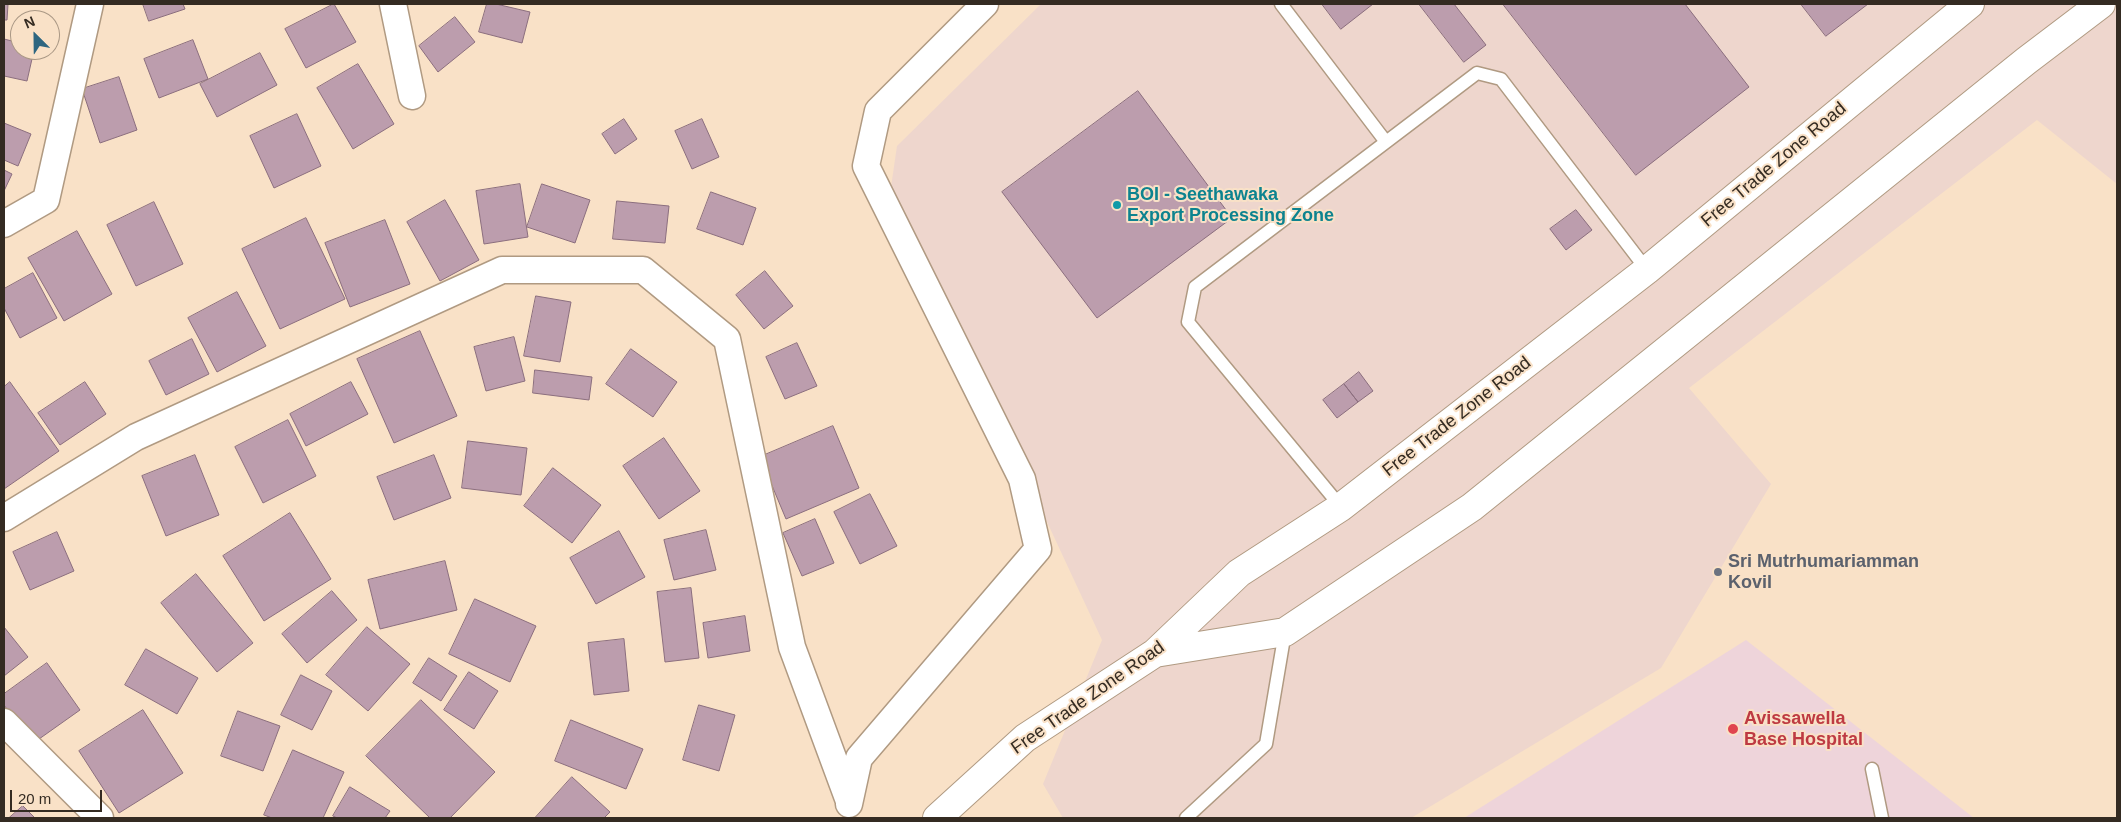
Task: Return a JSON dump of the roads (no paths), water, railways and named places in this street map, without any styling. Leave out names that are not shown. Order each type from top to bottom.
[{"type":"street","points":[[4,224],[46,200],[90,4]]},
{"type":"street","points":[[393,4],[412,96]]},
{"type":"street","points":[[850,810],[859,758],[1038,549],[1022,479],[866,166],[878,111],[984,4]]},
{"type":"street","name":"Free Trade Zone Road","points":[[937,818],[1025,738],[1155,653],[1239,573],[1341,507],[1647,270],[1970,4]]},
{"type":"street","points":[[1155,653],[1285,632],[1472,507],[2026,61],[2101,4]]},
{"type":"street","points":[[4,518],[136,437],[502,270],[643,270],[727,339],[792,647],[850,810]]},
{"type":"street","points":[[4,722],[100,818]]},
{"type":"lane","points":[[1281,4],[1386,142]]},
{"type":"lane","points":[[1341,507],[1188,322],[1194,287],[1477,73],[1501,78],[1647,270]]},
{"type":"lane","points":[[1186,818],[1266,744],[1285,632]]},
{"type":"lane","points":[[1872,769],[1882,818]]},
{"type":"place","name":"BOI - Seethawaka Export Processing Zone","points":[[1117,205]]},
{"type":"place","name":"Sri Mutrhumariamman Kovil","points":[[1718,572]]},
{"type":"place","name":"Avissawella Base Hospital","points":[[1733,729]]}]
